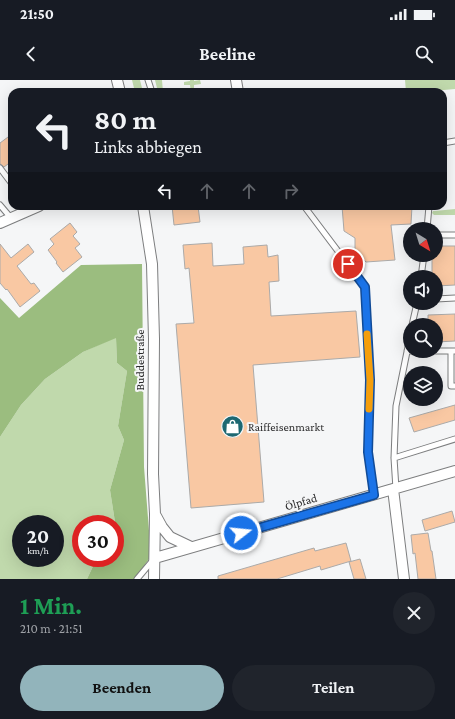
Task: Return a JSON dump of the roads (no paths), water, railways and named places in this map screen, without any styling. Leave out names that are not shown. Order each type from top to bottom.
[{"type":"street","points":[[0,223],[27,210]]},
{"type":"street","name":"Buddestraße","points":[[143,210],[152,264],[154,339],[154,579]]},
{"type":"street","name":"Ölpfad","points":[[155,558],[455,471]]},
{"type":"street","points":[[395,489],[404,579]]},
{"type":"street","name":"Buddestraße","points":[[155,514],[162,528],[170,537],[192,547]]},
{"type":"lane","points":[[0,168],[8,179]]},
{"type":"lane","points":[[0,205],[10,218]]},
{"type":"lane","points":[[307,210],[365,287],[370,380],[368,452],[374,495]]},
{"type":"lane","points":[[428,222],[429,210]]},
{"type":"lane","points":[[443,236],[455,235]]},
{"type":"lane","points":[[443,299],[455,298]]},
{"type":"lane","points":[[453,351],[451,386],[455,386]]},
{"type":"lane","points":[[395,489],[394,458],[396,406],[406,358]]},
{"type":"lane","points":[[394,458],[455,439]]},
{"type":"lane","points":[[137,579],[155,558]]},
{"type":"place","name":"Raiffeisenmarkt","points":[[232,427]]}]
